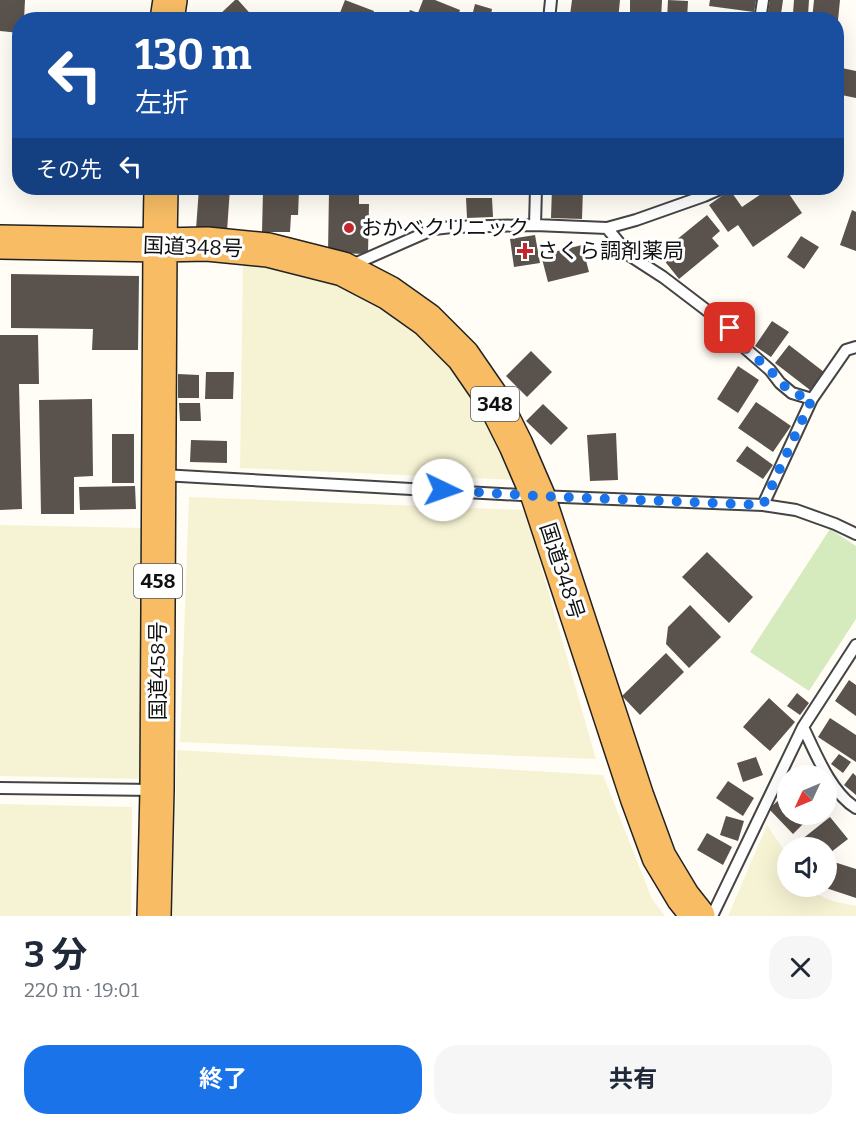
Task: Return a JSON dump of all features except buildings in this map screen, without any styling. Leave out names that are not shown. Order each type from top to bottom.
[{"type":"highway","name":"458","points":[[160,245],[161,195]]},
{"type":"highway","name":"国道348号","points":[[0,242],[207,244],[268,250],[343,269],[389,293],[427,320],[463,356],[494,400],[516,445],[537,496],[659,856],[698,916]]},
{"type":"highway","name":"国道458号","points":[[154,916],[158,790],[160,245]]},
{"type":"lane","points":[[536,195],[536,225]]},
{"type":"lane","points":[[343,269],[434,228],[536,225],[607,228],[706,195]]},
{"type":"lane","points":[[607,228],[629,255],[663,277],[730,328],[746,349],[792,393],[812,399]]},
{"type":"lane","points":[[763,505],[812,399],[846,350],[856,347]]},
{"type":"lane","points":[[159,475],[537,496],[763,505],[796,510],[856,534]]},
{"type":"lane","points":[[712,916],[803,727],[856,645]]},
{"type":"lane","points":[[803,727],[828,777],[856,808]]},
{"type":"lane","points":[[0,788],[158,790]]},
{"type":"shaded area","points":[[243,259],[306,269],[385,307],[421,336],[456,373],[488,418],[514,480],[240,468]]},
{"type":"shaded area","points":[[189,497],[525,510],[596,759],[180,742]]},
{"type":"shaded area","points":[[0,525],[144,528],[140,779],[0,776]]},
{"type":"shaded area","points":[[177,750],[603,775],[652,899],[665,916],[172,916]]},
{"type":"shaded area","points":[[0,804],[132,807],[131,916],[0,916]]},
{"type":"shaded area","points":[[767,825],[777,840],[777,897],[823,897],[856,906],[856,916],[728,916]]},
{"type":"green space","points":[[830,529],[856,546],[856,619],[809,691],[750,652]]},
{"type":"place","name":"おかべクリニック","points":[[349,228]]},
{"type":"place","name":"さくら調剤薬局","points":[[525,251]]},
{"type":"route","points":[[443,490],[763,505],[812,399],[792,393],[746,349],[730,328]]}]
